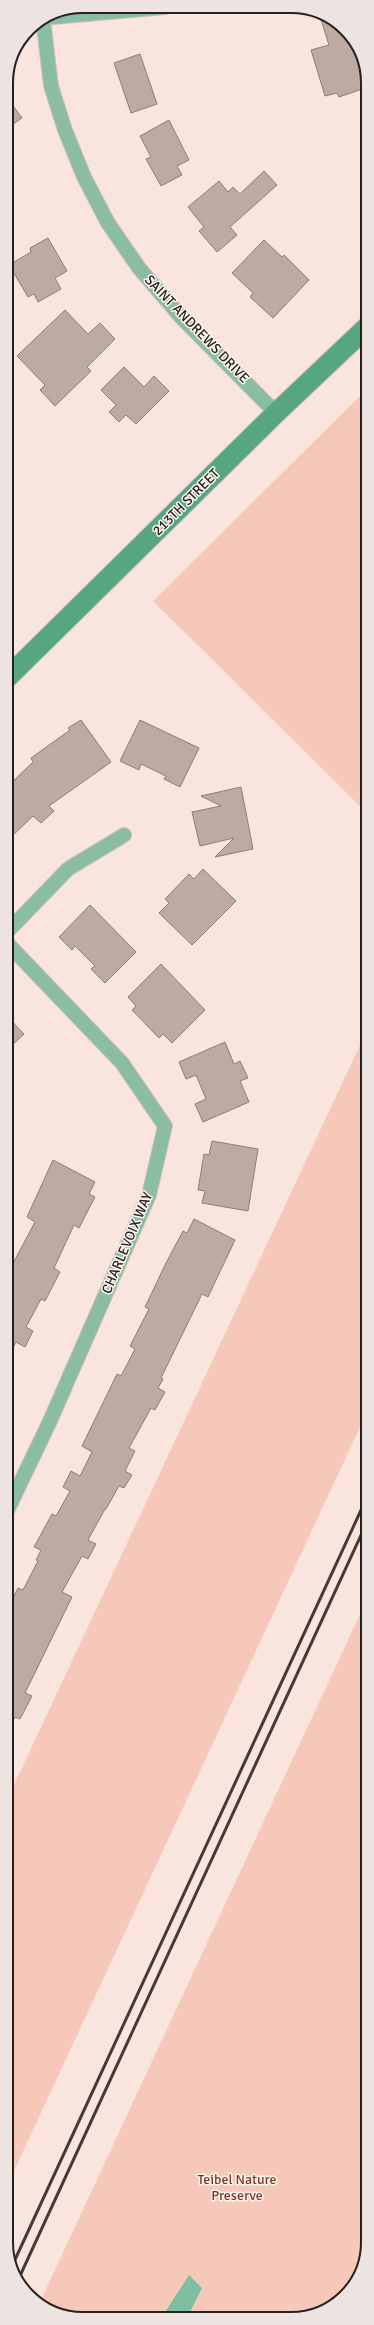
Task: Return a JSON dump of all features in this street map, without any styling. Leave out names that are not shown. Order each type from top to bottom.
[{"type":"street","points":[[57,18],[104,13]]},
{"type":"street","name":"SAINT ANDREWS DRIVE","points":[[44,25],[51,86],[65,130],[84,178],[108,223],[139,268],[181,316],[276,413]]},
{"type":"street","name":"213TH STREET","points":[[13,672],[276,413],[361,333]]},
{"type":"street","points":[[13,926],[68,870],[124,835]]},
{"type":"street","name":"CHARLEVOIX WAY","points":[[13,949],[122,1063],[165,1126],[149,1195],[50,1420],[13,1498]]},
{"type":"green space","points":[[361,395],[361,807],[153,601]]},
{"type":"green space","points":[[361,1043],[361,1425],[13,2173],[13,1787]]},
{"type":"green space","name":"Teibel Nature Preserve","points":[[361,1612],[361,2242],[360,2256],[356,2269],[341,2292],[330,2300],[318,2307],[296,2312],[83,2312],[69,2311],[56,2307],[41,2299]]},
{"type":"shaded area","points":[[189,2275],[202,2288],[190,2312],[165,2312]]},
{"type":"building","points":[[321,20],[337,30],[347,40],[352,48],[360,69],[361,89],[339,97],[337,93],[325,96],[311,50],[329,45]]},
{"type":"building","points":[[140,54],[157,104],[131,113],[114,63]]},
{"type":"building","points":[[13,106],[22,118],[13,124]]},
{"type":"building","points":[[169,120],[189,160],[177,166],[182,175],[161,186],[146,159],[151,157],[140,136]]},
{"type":"building","points":[[264,171],[277,185],[230,227],[237,235],[217,252],[199,231],[204,227],[188,207],[219,181],[228,192],[233,187],[240,194]]},
{"type":"building","points":[[48,238],[67,271],[55,278],[61,289],[38,302],[34,294],[28,297],[13,272],[13,263],[31,252],[30,248]]},
{"type":"building","points":[[264,240],[282,257],[284,255],[309,280],[273,318],[250,297],[253,293],[232,273]]},
{"type":"building","points":[[65,310],[88,334],[100,323],[115,339],[87,367],[91,371],[55,406],[40,390],[45,385],[17,356]]},
{"type":"building","points":[[124,367],[144,387],[154,376],[169,391],[136,424],[126,415],[119,422],[109,412],[116,405],[101,390]]},
{"type":"building","points":[[81,720],[111,762],[49,806],[54,811],[41,823],[33,816],[13,835],[13,781],[33,762],[31,758],[70,730],[68,728]]},
{"type":"building","points":[[140,720],[199,748],[180,787],[164,779],[166,776],[141,764],[139,770],[120,761]]},
{"type":"building","points":[[241,787],[253,849],[215,857],[234,838],[200,846],[192,812],[221,806],[201,796]]},
{"type":"building","points":[[203,869],[236,901],[192,945],[159,913],[169,903],[165,899],[189,874],[194,879]]},
{"type":"building","points":[[90,905],[136,952],[105,983],[91,969],[95,966],[75,946],[72,950],[59,937]]},
{"type":"building","points":[[161,964],[205,1010],[172,1043],[163,1034],[159,1038],[132,1010],[136,1006],[128,997]]},
{"type":"building","points":[[13,1022],[24,1034],[13,1044]]},
{"type":"building","points":[[225,1042],[234,1064],[240,1061],[248,1078],[240,1081],[249,1102],[203,1122],[195,1104],[206,1099],[196,1075],[186,1079],[179,1062]]},
{"type":"building","points":[[212,1141],[258,1149],[248,1211],[202,1203],[205,1191],[198,1190],[204,1154],[209,1155]]},
{"type":"building","points":[[53,1160],[95,1182],[89,1194],[95,1197],[79,1228],[74,1225],[54,1268],[60,1272],[45,1301],[41,1299],[26,1327],[33,1331],[25,1347],[16,1342],[13,1348],[13,1263],[35,1222],[27,1217]]},
{"type":"building","points":[[194,1219],[235,1240],[208,1297],[202,1294],[161,1378],[163,1379],[158,1388],[165,1392],[155,1410],[151,1408],[129,1448],[135,1451],[125,1471],[132,1475],[124,1488],[119,1486],[105,1509],[88,1540],[96,1544],[88,1559],[82,1556],[62,1592],[72,1597],[25,1693],[32,1696],[20,1719],[15,1717],[13,1721],[13,1598],[18,1588],[23,1590],[38,1561],[36,1560],[41,1550],[34,1547],[52,1514],[56,1516],[70,1491],[63,1487],[71,1471],[80,1476],[92,1452],[82,1446],[117,1374],[121,1376],[135,1349],[130,1346],[149,1309],[145,1307],[166,1263],[183,1231],[187,1233]]},
{"type":"railway","points":[[15,2260],[361,1510]]},
{"type":"railway","points":[[21,2274],[361,1535]]}]
